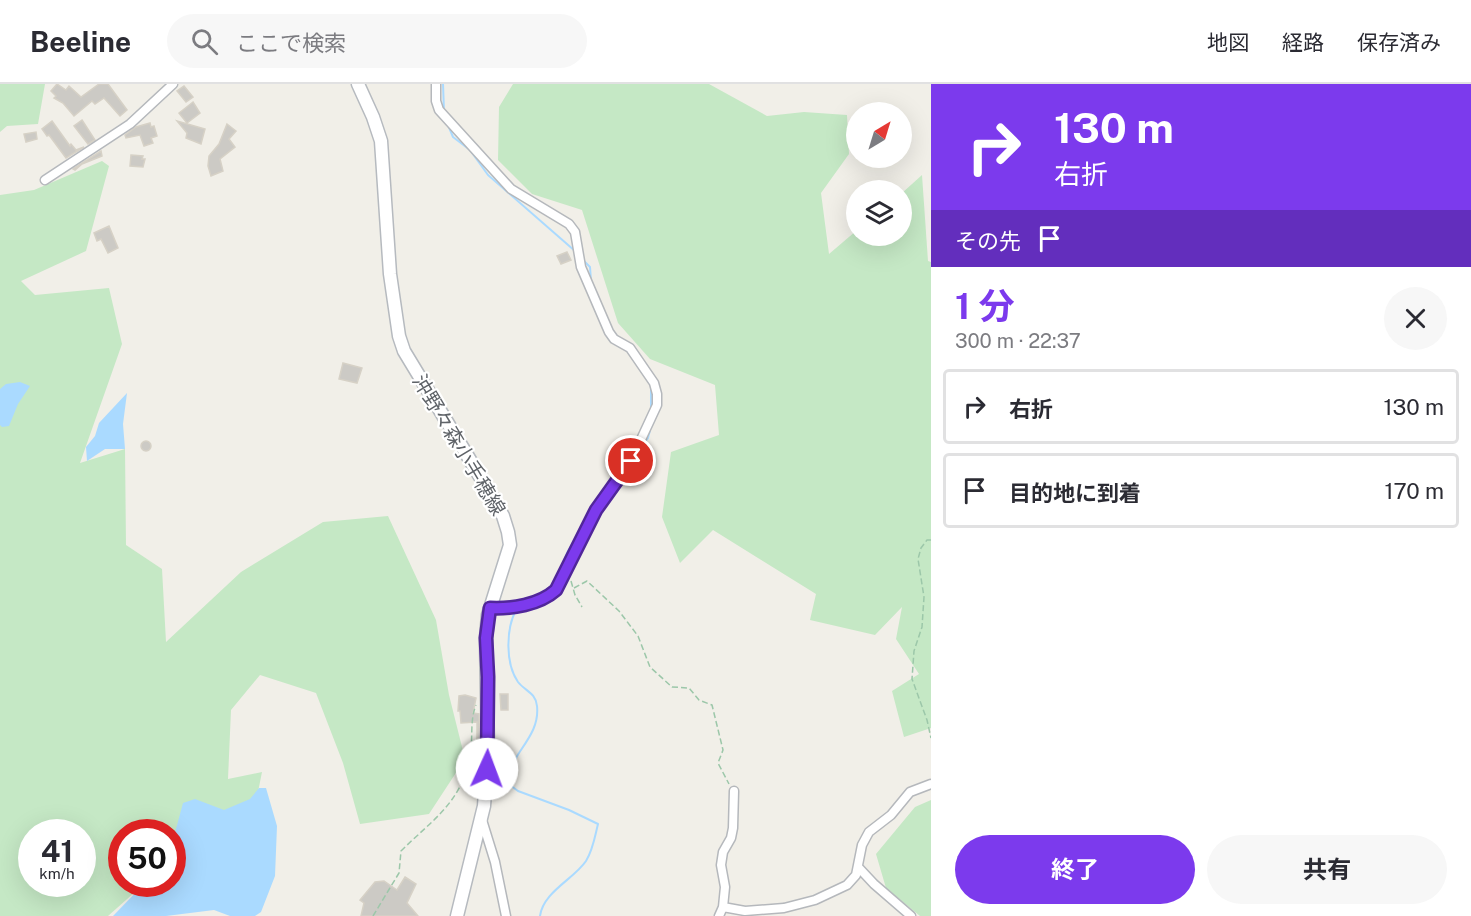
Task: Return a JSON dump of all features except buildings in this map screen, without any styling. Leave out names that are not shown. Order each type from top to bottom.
[{"type":"main road","name":"沖野々森小手穂線","points":[[358,84],[381,141],[390,274],[395,317],[401,343],[503,516],[510,545],[490,608],[486,638],[488,751],[482,820],[457,916]]},
{"type":"street","points":[[45,180],[130,124],[173,84]]},
{"type":"street","points":[[436,84],[439,110],[503,181],[524,198],[569,224],[575,232],[581,267],[609,332],[614,339],[630,348],[654,383],[657,394],[657,405],[631,461],[596,510],[556,590],[549,596],[512,609],[490,608]]},
{"type":"street","points":[[734,791],[733,828],[731,838],[723,852],[721,865],[725,887],[721,912],[784,908],[815,900],[847,885],[859,868],[862,845],[868,832],[891,815],[910,792],[931,784]]},
{"type":"street","points":[[482,820],[495,862],[506,916]]},
{"type":"street","points":[[859,868],[874,885],[911,916]]},
{"type":"path","points":[[931,540],[927,540],[921,548],[918,559],[924,597],[922,627],[914,651],[912,679],[931,738]]},
{"type":"path","points":[[565,574],[582,607]]},
{"type":"path","points":[[574,588],[587,581],[619,611],[638,636],[650,667],[672,687],[689,688],[699,700],[712,705],[723,750],[718,763],[734,791]]},
{"type":"path","points":[[373,916],[399,873],[401,851],[448,807],[460,789],[470,757],[472,713],[477,703]]},
{"type":"green space","points":[[0,84],[45,84],[38,124],[7,126],[0,132]]},
{"type":"green space","points":[[513,84],[709,84],[767,116],[804,112],[846,115],[846,158],[821,193],[829,254],[846,240],[846,246],[912,246],[912,184],[922,175],[928,261],[931,262],[931,728],[904,737],[892,691],[919,674],[896,639],[902,607],[875,635],[810,620],[816,594],[713,530],[680,563],[662,517],[671,452],[719,435],[715,385],[650,359],[618,323],[582,210],[532,194],[498,160],[499,107]]},
{"type":"green space","points":[[102,161],[109,166],[86,251],[21,281],[35,295],[109,288],[122,344],[80,463],[125,449],[126,545],[162,569],[166,642],[241,572],[323,522],[388,516],[436,620],[449,695],[465,759],[429,814],[360,824],[343,763],[316,693],[260,675],[231,710],[228,779],[262,772],[256,802],[186,835],[186,819],[108,819],[108,897],[129,897],[108,916],[0,916],[0,195],[34,190]]},
{"type":"green space","points":[[931,800],[931,916],[920,916],[886,888],[876,854],[915,807]]},
{"type":"water","points":[[20,382],[30,386],[18,404],[9,426],[2,427],[0,425],[0,389],[6,384]]},
{"type":"water","points":[[127,393],[123,424],[125,449],[105,449],[87,461],[86,447],[95,436],[99,423]]},
{"type":"water","points":[[259,788],[266,788],[277,826],[275,876],[261,912],[255,916],[230,916],[214,910],[166,916],[113,916],[131,897],[186,897],[186,819],[179,819],[183,803],[195,799],[224,810],[250,799]]},
{"type":"waterway","points":[[443,84],[444,111]]},
{"type":"waterway","points":[[448,125],[453,137],[470,150],[488,175],[575,251]]},
{"type":"waterway","points":[[583,260],[590,267],[591,281]]},
{"type":"waterway","points":[[651,388],[651,409]]},
{"type":"waterway","points":[[642,446],[650,430]]},
{"type":"waterway","points":[[526,601],[545,592],[555,582],[568,551],[587,520]]},
{"type":"waterway","points":[[516,610],[510,627],[509,656],[518,682],[535,698],[537,713],[532,731],[511,768],[508,778],[510,785],[518,791],[569,810],[598,824],[586,861],[547,900],[540,916]]},
{"type":"route","points":[[487,769],[486,638],[490,608],[512,609],[549,596],[556,590],[596,510],[631,461]]}]
